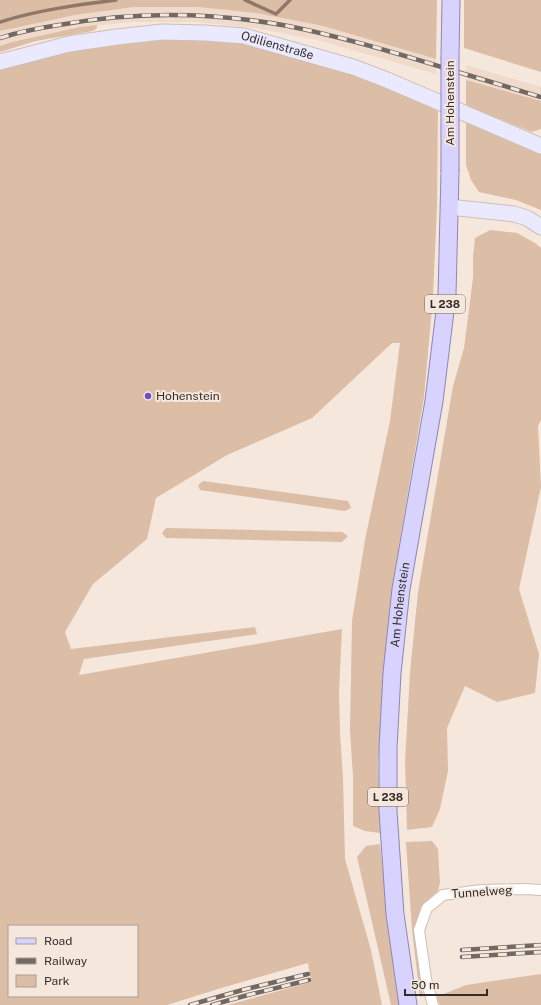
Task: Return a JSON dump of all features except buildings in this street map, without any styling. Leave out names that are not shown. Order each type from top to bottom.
[{"type":"main road","name":"Am Hohenstein","points":[[408,1005],[395,914],[388,812],[388,748],[392,673],[401,589],[434,401],[447,295],[450,172],[451,0]]},
{"type":"main road","name":"Odilienstraße","points":[[0,62],[69,44],[162,32],[244,36],[353,67],[541,146]]},
{"type":"main road","points":[[449,207],[514,214],[527,218],[541,226]]},
{"type":"street","name":"Tunnelweg","points":[[433,1005],[426,979],[419,930],[427,908],[443,895],[482,890],[541,890]]},
{"type":"shaded area","points":[[134,7],[198,7],[256,13],[323,26],[436,59],[436,74],[317,40],[255,28],[196,22],[134,22],[80,27],[0,46],[0,31],[3,30],[75,15]]},
{"type":"shaded area","points":[[466,65],[541,87],[541,101],[466,80]]},
{"type":"green space","points":[[0,0],[437,0],[436,59],[323,26],[256,13],[198,7],[134,7],[75,15],[0,31]]},
{"type":"green space","points":[[464,0],[541,0],[541,72],[464,48]]},
{"type":"green space","points":[[97,25],[97,28],[93,31],[36,41],[0,52],[0,46],[12,42],[80,27]]},
{"type":"green space","points":[[161,38],[241,43],[352,70],[438,107],[437,206],[433,297],[424,397],[392,587],[378,764],[380,833],[365,831],[353,826],[353,777],[350,730],[352,621],[365,540],[390,421],[400,343],[392,343],[312,418],[227,455],[156,498],[147,539],[93,584],[65,632],[71,649],[255,627],[257,634],[84,659],[79,675],[342,629],[339,692],[345,859],[371,950],[382,1005],[228,1005],[311,982],[308,963],[167,1005],[0,1005],[0,65],[94,45]]},
{"type":"green space","points":[[466,80],[541,101],[541,129],[532,132],[466,106]]},
{"type":"green space","points":[[466,118],[541,152],[541,210],[516,200],[479,192],[471,180],[466,165]]},
{"type":"green space","points":[[490,230],[517,233],[541,248],[541,420],[538,426],[541,487],[519,589],[539,654],[535,693],[497,702],[465,686],[447,728],[448,771],[440,809],[432,827],[407,830],[405,763],[410,672],[418,592],[453,386],[464,348],[473,278],[475,238]]},
{"type":"green space","points":[[203,481],[348,501],[351,508],[345,511],[200,490],[198,485]]},
{"type":"green space","points":[[166,528],[342,532],[348,536],[342,542],[166,538],[162,533]]},
{"type":"green space","points":[[432,841],[438,849],[440,883],[438,891],[421,907],[415,931],[421,989],[424,996],[420,997],[412,930],[406,842]]},
{"type":"green space","points":[[380,844],[394,973],[399,1005],[391,1005],[357,857],[366,846]]},
{"type":"green space","points":[[541,974],[541,1005],[440,1005],[436,997],[466,985]]},
{"type":"waterway","points":[[0,22],[43,11],[116,0]]},
{"type":"waterway","points":[[245,0],[276,14],[290,0]]},
{"type":"railway","points":[[0,38],[44,27],[88,20],[145,15],[202,16],[259,21],[309,30],[350,40],[541,97]]},
{"type":"railway","points":[[462,950],[541,945]]},
{"type":"railway","points":[[462,957],[541,952]]},
{"type":"railway","points":[[190,1005],[246,989],[308,974]]},
{"type":"railway","points":[[212,1005],[309,980]]},
{"type":"place","name":"Hohenstein","points":[[148,396]]}]
